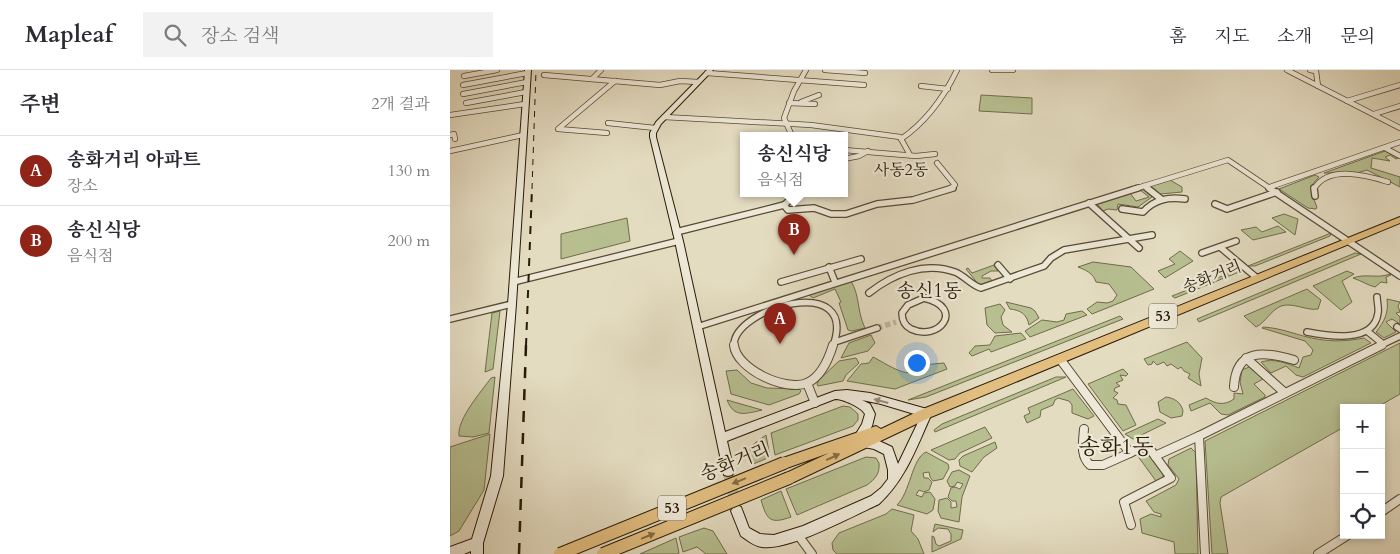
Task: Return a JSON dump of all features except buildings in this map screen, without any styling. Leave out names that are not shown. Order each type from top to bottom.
[{"type":"main road","points":[[477,548],[497,476],[512,304],[527,75]]},
{"type":"main road","name":"송화거리","points":[[560,554],[784,463],[860,440],[1400,220]]},
{"type":"main road","points":[[893,484],[926,413]]},
{"type":"main road","points":[[860,440],[875,444],[888,451],[894,470],[893,484]]},
{"type":"main road","name":"송화거리","points":[[603,554],[789,478],[860,440]]},
{"type":"main road","points":[[737,510],[745,532],[761,541],[773,541],[798,535]]},
{"type":"street","points":[[464,76],[497,70]]},
{"type":"street","points":[[592,79],[601,70]]},
{"type":"street","points":[[790,132],[784,118],[794,91],[806,70]]},
{"type":"street","points":[[825,70],[866,73]]},
{"type":"street","points":[[901,138],[911,132],[944,96],[957,70]]},
{"type":"street","points":[[992,70],[1013,70]]},
{"type":"street","points":[[1288,70],[1400,128]]},
{"type":"street","points":[[1310,70],[1317,70],[1318,86]]},
{"type":"street","points":[[728,471],[677,237],[653,137],[655,128],[708,71],[864,85]]},
{"type":"street","points":[[463,85],[527,75]]},
{"type":"street","points":[[463,94],[527,75]]},
{"type":"street","points":[[544,75],[660,85],[680,81],[698,82]]},
{"type":"street","points":[[607,133],[558,129],[615,81]]},
{"type":"street","points":[[1347,101],[1400,85]]},
{"type":"street","points":[[921,86],[948,89]]},
{"type":"street","points":[[466,103],[526,92]]},
{"type":"street","points":[[797,103],[819,95]]},
{"type":"street","points":[[789,103],[815,104]]},
{"type":"street","points":[[450,116],[525,104]]},
{"type":"street","points":[[1374,114],[1400,106]]},
{"type":"street","points":[[664,117],[785,123],[894,135],[901,138],[910,155]]},
{"type":"street","points":[[608,123],[655,128]]},
{"type":"street","points":[[450,135],[454,134],[454,139]]},
{"type":"street","points":[[450,151],[523,135]]},
{"type":"street","points":[[1270,187],[1400,142]]},
{"type":"street","points":[[1385,148],[1400,156]]},
{"type":"street","points":[[848,150],[920,156],[936,154]]},
{"type":"street","points":[[848,158],[868,151]]},
{"type":"street","points":[[697,327],[777,300],[1228,160],[1400,276]]},
{"type":"street","points":[[784,205],[794,211],[821,209],[838,214],[877,204],[913,200],[953,188],[955,185],[937,162]]},
{"type":"street","points":[[1316,171],[1326,177]]},
{"type":"street","points":[[1315,196],[1314,188],[1319,181],[1326,177],[1357,175],[1388,182]]},
{"type":"street","points":[[1144,186],[1161,199]]},
{"type":"street","points":[[1215,204],[1227,209],[1276,192]]},
{"type":"street","points":[[513,282],[677,237],[784,205],[791,197]]},
{"type":"street","points":[[1122,209],[1143,212],[1154,201],[1161,199],[1185,199]]},
{"type":"street","points":[[1088,203],[1139,248]]},
{"type":"street","points":[[869,293],[888,278],[900,272],[924,269],[952,272],[968,278],[977,288],[1010,279],[1044,266],[1051,258],[1064,250],[1152,235]]},
{"type":"street","points":[[1202,253],[1236,242]]},
{"type":"street","points":[[1220,247],[1257,278]]},
{"type":"street","points":[[780,282],[862,259]]},
{"type":"street","points":[[896,264],[900,272]]},
{"type":"street","points":[[998,265],[1010,279]]},
{"type":"street","points":[[829,267],[835,282]]},
{"type":"street","points":[[1307,332],[1338,336],[1367,331],[1376,323],[1380,312],[1377,297]]},
{"type":"street","points":[[920,298],[937,301],[944,306],[947,313],[946,320],[942,326],[929,332],[915,331],[899,321],[905,306],[911,301],[920,298]]},
{"type":"street","points":[[777,300],[779,308]]},
{"type":"street","points":[[806,302],[825,305],[836,317],[838,327],[835,342],[826,362],[815,377],[807,383],[791,384],[765,377],[750,370],[736,353],[734,346],[734,339],[743,326],[763,314],[806,302]]},
{"type":"street","points":[[450,319],[512,304]]},
{"type":"street","points":[[835,342],[878,328]]},
{"type":"street","points":[[1367,331],[1383,344]]},
{"type":"street","points":[[1155,456],[1400,336]]},
{"type":"street","points":[[1234,387],[1233,375],[1238,364],[1254,354],[1267,354],[1294,360]]},
{"type":"street","points":[[1060,358],[1130,453]]},
{"type":"street","points":[[1246,358],[1284,393]]},
{"type":"street","points":[[807,383],[815,403]]},
{"type":"street","points":[[721,438],[835,395],[863,396],[926,413]]},
{"type":"street","points":[[835,395],[848,397],[856,401],[866,407],[870,414],[867,426],[860,440]]},
{"type":"street","points":[[1084,429],[1083,455],[1088,462],[1095,466],[1101,467],[1147,445],[1171,478],[1124,502],[1131,525]]},
{"type":"street","points":[[1199,436],[1205,554]]},
{"type":"street","points":[[812,554],[798,535],[875,500],[893,484]]},
{"type":"street","points":[[1385,509],[1400,499]]},
{"type":"street","points":[[1318,554],[1342,539]]},
{"type":"street","points":[[450,553],[477,548]]},
{"type":"green space","points":[[981,95],[1032,98],[1032,114],[979,111]]},
{"type":"green space","points":[[1385,151],[1398,158],[1396,159],[1390,155],[1385,157],[1390,161],[1372,158],[1371,168],[1400,177],[1400,187],[1367,170],[1357,173],[1324,173]]},
{"type":"green space","points":[[1315,175],[1319,177],[1312,185],[1312,195],[1317,207],[1316,209],[1308,208],[1279,189]]},
{"type":"green space","points":[[1170,180],[1182,187],[1182,192],[1160,194],[1151,186]]},
{"type":"green space","points":[[1140,190],[1144,190],[1152,197],[1138,207],[1118,204],[1117,210],[1108,209],[1103,211],[1097,204],[1130,193],[1136,201],[1149,197]]},
{"type":"green space","points":[[1284,214],[1298,219],[1295,235],[1272,218]]},
{"type":"green space","points":[[627,218],[630,241],[561,259],[561,234]]},
{"type":"green space","points":[[1278,226],[1286,232],[1253,240],[1241,230],[1256,227],[1262,232]]},
{"type":"green space","points":[[1331,233],[1330,236],[1255,266],[1248,266]]},
{"type":"green space","points":[[1180,251],[1193,261],[1165,278],[1158,271],[1175,264],[1169,259]]},
{"type":"green space","points":[[1355,253],[1361,254],[1199,322],[1197,319]]},
{"type":"green space","points":[[1093,262],[1131,267],[1154,289],[1092,314],[1087,309],[1097,302],[1107,303],[1113,301],[1117,295],[1109,284],[1096,282],[1091,274],[1078,267]]},
{"type":"green space","points":[[994,265],[998,271],[991,271],[982,276],[982,278],[990,278],[992,281],[979,285],[966,269],[968,268],[972,273]]},
{"type":"green space","points":[[1240,269],[1239,272],[1175,298],[1172,296]]},
{"type":"green space","points":[[1347,271],[1354,274],[1342,281],[1352,302],[1341,310],[1313,286]]},
{"type":"green space","points":[[1390,274],[1386,277],[1387,283],[1381,282],[1375,287],[1353,278],[1381,276]]},
{"type":"green space","points":[[851,281],[856,292],[865,328],[852,331],[848,330],[839,303],[841,302],[835,289],[813,298],[809,295]]},
{"type":"green space","points":[[1307,289],[1321,300],[1318,309],[1290,305],[1281,306],[1256,327],[1244,316]]},
{"type":"green space","points":[[1387,299],[1400,302],[1398,306],[1400,312],[1396,313],[1400,317],[1400,324],[1392,319],[1386,322],[1396,332],[1384,338],[1376,332],[1385,317]]},
{"type":"green space","points":[[1006,302],[1031,308],[1039,318],[1029,325],[1025,315],[1017,310],[1010,309]]},
{"type":"green space","points":[[1000,304],[1005,310],[1001,317],[1003,325],[1012,332],[995,333],[987,325],[985,308]]},
{"type":"green space","points":[[500,311],[493,369],[485,372],[492,313]]},
{"type":"green space","points":[[1082,311],[1087,315],[1030,337],[1025,331],[1042,320],[1057,322],[1064,320],[1066,314]]},
{"type":"green space","points":[[1120,316],[1123,319],[926,397],[908,400]]},
{"type":"green space","points":[[1263,327],[1323,340],[1340,341],[1364,338],[1371,343],[1303,377],[1296,375],[1286,366],[1271,373],[1261,362],[1275,361],[1299,368],[1303,357],[1311,355],[1313,350],[1305,341]]},
{"type":"green space","points":[[1021,333],[1026,339],[991,352],[989,349],[972,356],[969,353],[975,346],[990,345],[995,336]]},
{"type":"green space","points":[[871,335],[875,343],[868,351],[841,358],[849,343]]},
{"type":"green space","points":[[1187,342],[1202,358],[1199,374],[1201,386],[1188,378],[1190,374],[1181,367],[1178,369],[1171,364],[1167,366],[1164,362],[1157,365],[1153,361],[1152,364],[1148,365],[1144,359]]},
{"type":"green space","points":[[1400,343],[1400,394],[1383,404],[1340,404],[1340,429],[1221,497],[1220,503],[1228,554],[1212,554],[1205,441]]},
{"type":"green space","points":[[873,357],[899,370],[912,373],[922,365],[944,363],[947,369],[895,389],[847,381],[861,364],[869,363]]},
{"type":"green space","points":[[856,358],[859,363],[846,375],[843,381],[818,386],[819,380],[839,361]]},
{"type":"green space","points":[[1249,367],[1263,379],[1254,384],[1265,397],[1228,415],[1221,414],[1210,403],[1191,411],[1189,405],[1206,398],[1213,402],[1223,403],[1234,399],[1234,393],[1243,394],[1240,382],[1242,370]]},
{"type":"green space","points":[[1123,369],[1128,374],[1126,376],[1120,375],[1123,380],[1116,383],[1120,386],[1115,388],[1114,391],[1118,393],[1113,398],[1117,400],[1118,404],[1126,405],[1136,425],[1123,431],[1088,384]]},
{"type":"green space","points":[[737,370],[751,383],[767,388],[799,389],[801,391],[799,394],[769,405],[731,394],[726,371]]},
{"type":"green space","points":[[495,377],[489,433],[473,437],[459,436],[459,429],[466,414],[491,378]]},
{"type":"green space","points":[[1056,377],[1066,377],[935,432],[934,430],[942,424]]},
{"type":"green space","points":[[1073,389],[1094,416],[1088,419],[1072,413],[1072,405],[1069,401],[1058,398],[1053,405],[1041,410],[1040,417],[1027,423],[1024,416],[1030,413],[1028,408]]},
{"type":"green space","points":[[1166,397],[1174,399],[1179,403],[1183,411],[1182,416],[1171,418],[1160,412],[1158,402]]},
{"type":"green space","points":[[727,400],[762,410],[745,413],[737,412],[733,410]]},
{"type":"green space","points":[[843,406],[850,407],[858,414],[858,420],[853,426],[775,455],[771,433]]},
{"type":"green space","points":[[1158,419],[1166,423],[1133,439],[1125,434]]},
{"type":"green space","points":[[985,427],[992,438],[960,453],[955,459],[949,460],[931,450]]},
{"type":"green space","points":[[490,434],[484,490],[459,531],[450,536],[450,447]]},
{"type":"green space","points":[[766,435],[770,457],[751,465],[747,452]]},
{"type":"green space","points":[[995,442],[997,448],[984,457],[972,472],[960,466],[959,460],[963,456]]},
{"type":"green space","points":[[1191,448],[1196,453],[1198,554],[1175,554],[1174,542],[1142,533],[1140,519],[1151,514],[1161,517],[1161,514],[1154,512],[1146,501],[1176,485],[1179,479],[1168,465],[1169,459]]},
{"type":"green space","points":[[926,452],[948,464],[949,468],[943,479],[933,481],[929,472],[923,473],[924,478],[928,478],[932,482],[929,490],[924,492],[919,490],[916,495],[922,497],[924,493],[930,492],[935,499],[933,510],[927,514],[897,505],[905,492],[917,461]]},
{"type":"green space","points":[[1144,453],[1150,455],[1163,472],[1163,478],[1156,481],[1137,455]]},
{"type":"green space","points":[[866,457],[876,458],[879,463],[878,473],[870,483],[797,515],[786,489]]},
{"type":"green space","points":[[959,470],[970,476],[962,497],[959,522],[941,518],[938,511],[939,500],[947,498],[951,502],[951,508],[957,507],[956,501],[952,501],[948,497],[951,488],[960,489],[963,484],[957,482],[955,486],[950,487],[947,481],[952,472]]},
{"type":"green space","points":[[781,491],[791,517],[774,520],[765,512],[761,500]]},
{"type":"green space","points":[[892,509],[914,515],[911,531],[918,539],[924,554],[837,554],[833,550],[832,543],[839,533],[886,514]]},
{"type":"green space","points":[[935,524],[963,530],[961,539],[932,552],[932,536],[939,546],[951,541],[951,534],[948,529],[938,528],[933,532]]},
{"type":"green space","points":[[704,528],[713,531],[727,554],[706,554],[697,547],[683,552],[679,537]]},
{"type":"green space","points":[[676,538],[679,553],[677,554],[640,554]]},
{"type":"tunnel","points":[[877,328],[896,322]]},
{"type":"tunnel","points":[[728,471],[736,505]]},
{"type":"railway","points":[[532,189],[536,70]]},
{"type":"railway","points":[[526,346],[532,188]]},
{"type":"railway","points":[[519,554],[526,345]]},
{"type":"place","name":"송신식당","points":[[794,255]]},
{"type":"place","name":"송화거리 아파트","points":[[780,344]]},
{"type":"district","name":"사동2동","points":[[901,170]]},
{"type":"district","name":"송신1동","points":[[929,291]]},
{"type":"district","name":"송화1동","points":[[1116,447]]}]
